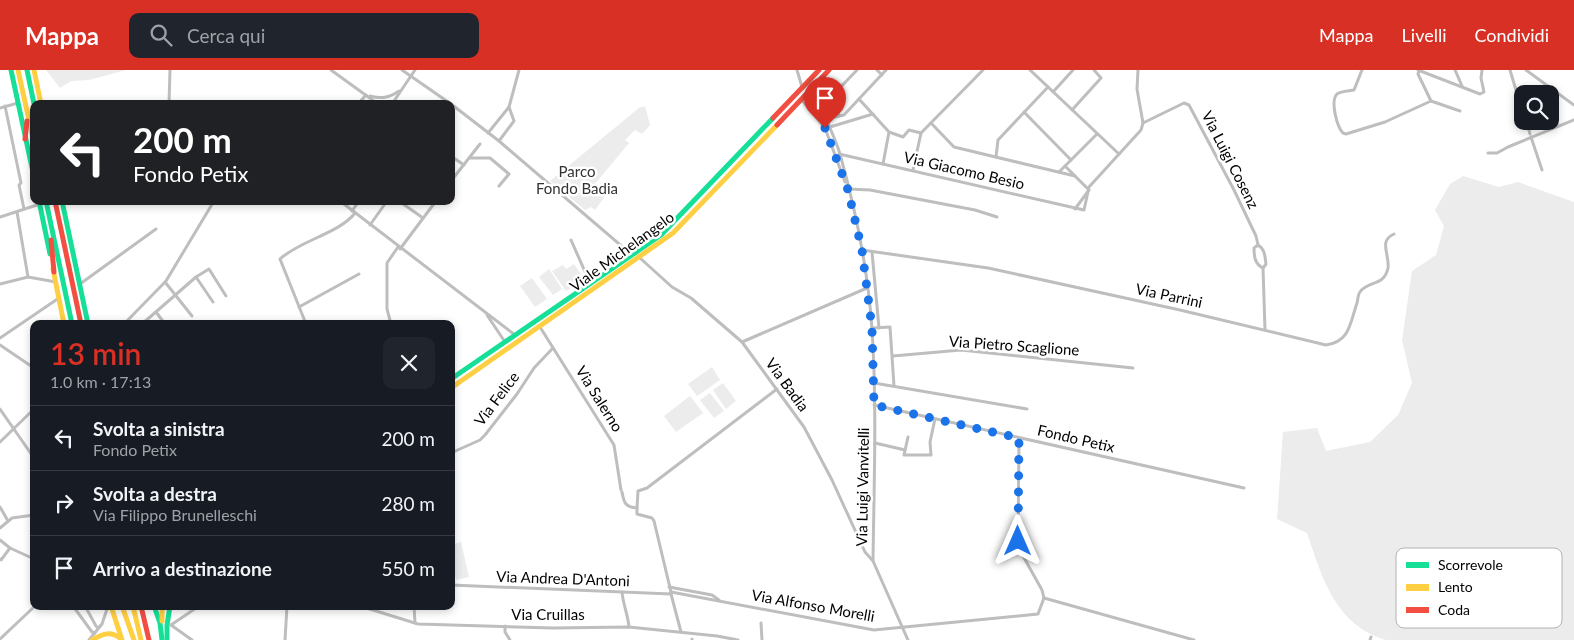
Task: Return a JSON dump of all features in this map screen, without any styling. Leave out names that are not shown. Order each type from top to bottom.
[{"type":"street","points":[[11,70],[30,160]]},
{"type":"street","points":[[18,70],[30,126]]},
{"type":"street","points":[[27,70],[34,100]]},
{"type":"street","points":[[34,70],[40,100]]},
{"type":"street","points":[[169,100],[170,70]]},
{"type":"street","points":[[331,70],[373,100]]},
{"type":"street","points":[[402,70],[446,100]]},
{"type":"street","points":[[395,100],[415,70]]},
{"type":"street","points":[[488,133],[509,107],[520,70]]},
{"type":"street","points":[[797,70],[802,87]]},
{"type":"street","name":"Viale Michelangelo","points":[[455,376],[668,229],[819,70]]},
{"type":"street","name":"Viale Michelangelo","points":[[455,385],[640,258],[673,233],[829,70]]},
{"type":"street","points":[[839,116],[833,94],[857,70]]},
{"type":"street","points":[[877,70],[882,75]]},
{"type":"street","points":[[826,119],[844,115],[886,70]]},
{"type":"street","points":[[913,170],[921,133],[983,70]]},
{"type":"street","points":[[1030,70],[1119,154]]},
{"type":"street","points":[[1053,92],[1074,70]]},
{"type":"street","points":[[1072,110],[1101,78],[1094,70]]},
{"type":"street","points":[[1075,209],[1090,187],[1141,130],[1143,123],[1138,89],[1138,70]]},
{"type":"street","points":[[1362,70],[1354,90],[1340,92],[1335,98],[1334,104],[1338,126],[1343,133],[1353,133],[1369,128],[1432,101]]},
{"type":"street","points":[[1460,111],[1432,101],[1420,80],[1419,70],[1476,94],[1484,92],[1481,78],[1482,70]]},
{"type":"street","points":[[1454,70],[1462,87]]},
{"type":"street","points":[[1510,70],[1514,85]]},
{"type":"street","points":[[1526,70],[1574,105]]},
{"type":"street","points":[[996,157],[998,140],[1048,87]]},
{"type":"street","points":[[812,88],[830,127],[848,190]]},
{"type":"street","points":[[366,95],[379,98],[392,96],[402,89]]},
{"type":"street","points":[[362,100],[366,95]]},
{"type":"street","points":[[801,99],[825,128],[848,190]]},
{"type":"street","points":[[859,99],[889,132],[903,137],[909,130],[921,133]]},
{"type":"street","points":[[0,108],[18,103]]},
{"type":"street","name":"Via Luigi Cosenz","points":[[1143,123],[1184,103],[1190,106],[1234,190],[1256,236],[1258,245],[1265,254],[1266,264],[1263,268],[1265,330]]},
{"type":"street","points":[[5,106],[21,183],[19,185],[24,209]]},
{"type":"street","points":[[455,107],[499,141],[632,255]]},
{"type":"street","points":[[499,141],[514,121],[509,107]]},
{"type":"street","points":[[1024,112],[1071,160]]},
{"type":"street","points":[[25,139],[27,113]]},
{"type":"street","points":[[830,127],[873,114]]},
{"type":"street","points":[[1488,153],[1499,152],[1531,135],[1574,120]]},
{"type":"street","points":[[931,122],[954,147],[1075,176]]},
{"type":"street","points":[[1529,130],[1542,170]]},
{"type":"street","points":[[883,164],[889,132]]},
{"type":"street","points":[[1059,172],[1098,134]]},
{"type":"street","points":[[455,177],[480,144]]},
{"type":"street","points":[[748,145],[753,150]]},
{"type":"street","name":"Via Giacomo Besio","points":[[839,154],[1075,209],[1084,210],[1089,190]]},
{"type":"street","points":[[470,158],[490,158],[509,174],[499,186]]},
{"type":"street","points":[[455,159],[464,165]]},
{"type":"street","points":[[1064,166],[1089,190]]},
{"type":"street","points":[[848,190],[870,190],[974,210],[997,217]]},
{"type":"street","name":"Via Luigi Vanvitelli","points":[[848,190],[862,250],[872,328],[875,443],[872,560]]},
{"type":"street","points":[[0,217],[34,205]]},
{"type":"street","points":[[39,205],[63,320]]},
{"type":"street","points":[[47,205],[71,320]]},
{"type":"street","points":[[56,205],[80,320]]},
{"type":"street","points":[[63,205],[87,320]]},
{"type":"street","points":[[128,320],[165,282],[212,205]]},
{"type":"street","points":[[345,205],[516,335]]},
{"type":"street","points":[[304,320],[280,258],[338,227],[353,212],[357,205]]},
{"type":"street","points":[[370,225],[384,205]]},
{"type":"street","points":[[405,205],[423,218]]},
{"type":"street","points":[[390,320],[387,309],[387,263],[433,205]]},
{"type":"street","points":[[17,212],[28,277]]},
{"type":"street","points":[[49,214],[54,272]]},
{"type":"street","points":[[79,284],[156,229]]},
{"type":"street","name":"Via Parrini","points":[[862,250],[988,268],[1265,330],[1326,346],[1335,344],[1343,339],[1349,328],[1360,292],[1384,277],[1388,267],[1386,241],[1388,236],[1394,234]]},
{"type":"street","points":[[570,240],[591,284]]},
{"type":"street","name":"Via Luigi Cosenz","points":[[1258,245],[1254,248],[1254,257],[1258,266],[1263,268]]},
{"type":"street","points":[[872,252],[879,328]]},
{"type":"street","name":"Via Badia","points":[[640,258],[672,287],[691,298],[742,342],[804,427],[832,480],[865,552],[872,560],[908,640]]},
{"type":"street","points":[[147,320],[209,268],[226,296]]},
{"type":"street","points":[[299,307],[359,274]]},
{"type":"street","points":[[0,284],[28,277],[56,282]]},
{"type":"street","points":[[196,277],[213,302]]},
{"type":"street","points":[[165,282],[192,316]]},
{"type":"street","points":[[742,342],[867,288]]},
{"type":"street","points":[[0,338],[59,298]]},
{"type":"street","points":[[562,304],[566,309]]},
{"type":"street","points":[[156,312],[162,320]]},
{"type":"street","points":[[486,313],[505,342]]},
{"type":"street","name":"Via Salerno","points":[[540,327],[614,445],[626,506],[628,508],[636,508],[637,514],[652,518],[654,521],[681,632]]},
{"type":"street","points":[[872,328],[890,327],[894,386]]},
{"type":"street","points":[[0,345],[30,365]]},
{"type":"street","name":"Via Felice","points":[[455,451],[480,440],[486,435],[518,394],[534,368],[553,348]]},
{"type":"street","name":"Via Pietro Scaglione","points":[[892,356],[961,350],[1133,368]]},
{"type":"street","points":[[874,383],[1027,410]]},
{"type":"street","points":[[636,508],[638,491],[648,488],[777,389]]},
{"type":"street","name":"Fondo Petix","points":[[874,405],[1244,488]]},
{"type":"street","points":[[0,409],[30,452]]},
{"type":"street","points":[[0,442],[30,413]]},
{"type":"street","points":[[908,437],[904,455],[931,455],[930,442],[935,419]]},
{"type":"street","points":[[1019,438],[1018,547],[1042,590],[1044,598],[1194,640]]},
{"type":"street","points":[[875,443],[905,450]]},
{"type":"street","points":[[0,507],[8,521]]},
{"type":"street","points":[[0,528],[12,518],[30,516]]},
{"type":"street","points":[[0,540],[10,548],[30,558]]},
{"type":"street","points":[[0,559],[10,548]]},
{"type":"street","name":"Via Andrea D'Antoni","points":[[455,586],[622,592],[670,591]]},
{"type":"street","name":"Via Alfonso Morelli","points":[[670,591],[874,630],[1038,614],[1044,598]]},
{"type":"street","points":[[622,592],[629,627]]},
{"type":"street","points":[[0,639],[31,610]]},
{"type":"street","points":[[76,610],[92,632],[96,632]]},
{"type":"street","points":[[87,610],[96,627],[101,626]]},
{"type":"street","points":[[91,640],[101,626],[107,610]]},
{"type":"street","points":[[110,610],[122,640]]},
{"type":"street","points":[[123,610],[134,640]]},
{"type":"street","points":[[134,610],[141,640]]},
{"type":"street","points":[[142,610],[148,640]]},
{"type":"street","points":[[156,610],[161,631]]},
{"type":"street","points":[[161,640],[162,610]]},
{"type":"street","points":[[167,640],[170,610]]},
{"type":"street","points":[[169,625],[193,610]]},
{"type":"street","points":[[285,640],[287,610]]},
{"type":"street","name":"Via Cruillas","points":[[373,610],[415,623],[553,628],[629,627],[681,632],[692,637],[738,640]]},
{"type":"street","points":[[414,610],[415,623]]},
{"type":"street","points":[[761,624],[762,640]]},
{"type":"street","points":[[169,625],[192,640]]},
{"type":"street","points":[[506,626],[506,632],[510,640]]},
{"type":"street","points":[[91,640],[108,633],[116,634],[122,640]]},
{"type":"street","points":[[91,640],[97,638],[101,640]]},
{"type":"green space","points":[[46,70],[126,70],[89,80],[71,81],[60,88]]},
{"type":"green space","name":"Parco Fondo Badia","points":[[645,106],[650,125],[642,134],[635,130],[625,140],[629,143],[594,185],[606,195],[595,210],[591,207],[585,210],[550,181],[639,108]]},
{"type":"green space","points":[[1463,176],[1499,187],[1518,182],[1574,202],[1574,640],[1386,640],[1369,633],[1354,623],[1343,611],[1325,582],[1307,533],[1277,519],[1283,432],[1317,428],[1326,451],[1370,442],[1398,415],[1412,383],[1402,340],[1412,271],[1436,255],[1444,226],[1435,210],[1450,184]]},
{"type":"green space","points":[[574,264],[585,280],[566,291],[552,271],[563,265],[566,269]]},
{"type":"green space","points":[[549,269],[562,289],[553,295],[539,277]]},
{"type":"green space","points":[[532,278],[547,299],[535,307],[520,286]]},
{"type":"green space","points":[[712,367],[720,380],[697,396],[688,384]]},
{"type":"green space","points":[[723,383],[736,401],[726,409],[713,390]]},
{"type":"green space","points":[[710,393],[724,411],[714,418],[700,400]]},
{"type":"green space","points":[[690,396],[703,413],[676,432],[664,416]]},
{"type":"green space","points":[[461,542],[469,577],[456,580],[455,576],[455,544]]},
{"type":"traffic: fast","points":[[11,70],[30,158]]},
{"type":"traffic: fast","points":[[27,70],[33,100]]},
{"type":"traffic: fast","points":[[455,376],[661,235],[773,118]]},
{"type":"traffic: fast","points":[[40,205],[50,254]]},
{"type":"traffic: fast","points":[[47,205],[71,320]]},
{"type":"traffic: fast","points":[[63,205],[87,320]]},
{"type":"traffic: fast","points":[[155,610],[160,623],[162,640]]},
{"type":"traffic: fast","points":[[167,640],[169,610]]},
{"type":"traffic: slow","points":[[18,70],[30,125]]},
{"type":"traffic: slow","points":[[34,70],[40,100]]},
{"type":"traffic: slow","points":[[455,385],[673,233],[777,125]]},
{"type":"traffic: slow","points":[[53,269],[63,320]]},
{"type":"traffic: slow","points":[[112,610],[122,640]]},
{"type":"traffic: slow","points":[[123,610],[134,640]]},
{"type":"traffic: slow","points":[[134,610],[141,640]]},
{"type":"traffic: slow","points":[[162,610],[162,621]]},
{"type":"traffic: slow","points":[[92,640],[106,634],[114,635],[121,639]]},
{"type":"traffic: jam","points":[[773,118],[819,70]]},
{"type":"traffic: jam","points":[[777,125],[829,70]]},
{"type":"traffic: jam","points":[[25,139],[27,121]]},
{"type":"traffic: jam","points":[[56,205],[80,320]]},
{"type":"traffic: jam","points":[[51,240],[54,272]]},
{"type":"traffic: jam","points":[[142,610],[149,640]]},
{"type":"route","points":[[825,128],[848,190],[862,250],[872,328],[874,405],[1019,438],[1018,541]]}]
